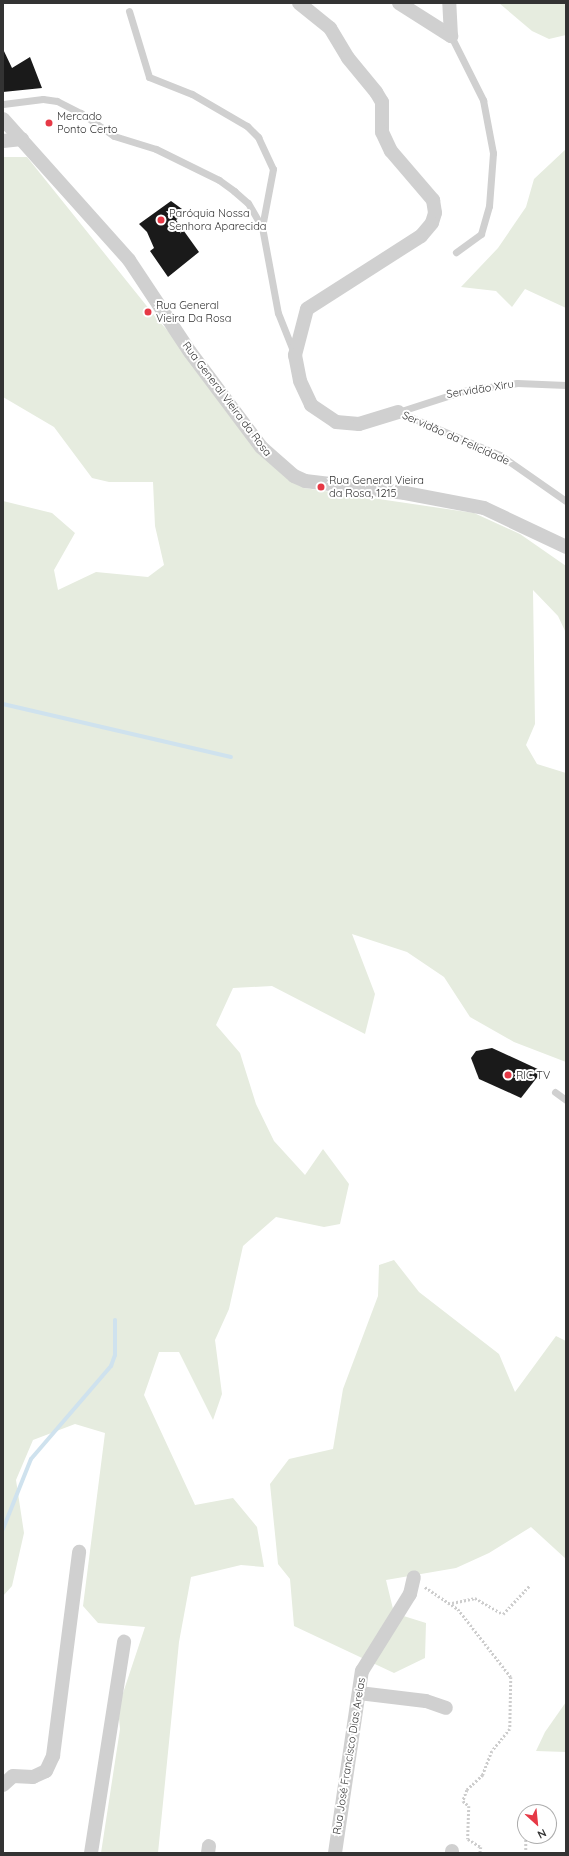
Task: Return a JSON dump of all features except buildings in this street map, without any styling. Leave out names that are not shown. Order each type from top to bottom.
[{"type":"street","name":"Servidão da Felicidade","points":[[299,3],[330,28],[348,58],[376,92],[382,102],[382,132],[388,145],[433,200],[435,213],[432,223],[421,236],[307,309],[295,355],[300,381],[311,405],[336,422],[359,424],[398,412]]},
{"type":"street","points":[[399,3],[451,36]]},
{"type":"street","points":[[449,3],[451,36]]},
{"type":"street","name":"Rua General Vieira da Rosa","points":[[3,120],[22,139],[129,260],[190,352],[277,463],[305,481],[404,493],[484,508],[566,547]]},
{"type":"street","points":[[3,141],[22,139]]},
{"type":"street","points":[[3,1785],[13,1776],[33,1777],[46,1771],[53,1756],[79,1552]]},
{"type":"street","name":"Rua José Francisco Dias Areias","points":[[335,1853],[359,1693],[365,1664],[407,1598],[414,1577]]},
{"type":"street","points":[[91,1853],[124,1642]]},
{"type":"street","points":[[359,1693],[426,1701],[446,1708]]},
{"type":"lane","points":[[129,11],[149,77],[192,94],[247,126],[258,137],[273,169],[262,227]]},
{"type":"lane","points":[[451,36],[483,100],[493,152],[489,206],[481,234],[456,252]]},
{"type":"lane","points":[[3,104],[43,99],[70,106],[114,136],[140,142],[219,180],[248,203],[262,227],[278,313],[295,355]]},
{"type":"lane","name":"Servidão Xiru","points":[[398,412],[442,395],[463,391],[517,383],[566,385]]},
{"type":"lane","name":"Servidão da Felicidade","points":[[398,412],[500,455],[566,501]]},
{"type":"lane","points":[[555,1092],[566,1100]]},
{"type":"path","points":[[414,1577],[452,1604],[511,1677],[510,1729],[492,1750],[483,1775],[467,1790],[463,1801],[469,1806],[468,1839],[481,1847],[480,1853]]},
{"type":"path","points":[[452,1604],[475,1598],[503,1614],[530,1585]]},
{"type":"shaded area","points":[[499,3],[566,3],[566,35],[549,39],[532,31]]},
{"type":"shaded area","points":[[566,149],[566,308],[525,289],[512,307],[496,291],[461,287],[498,248],[526,207],[534,179]]},
{"type":"shaded area","points":[[3,157],[27,157],[158,320],[218,387],[259,452],[304,488],[474,513],[520,534],[566,566],[566,633],[558,616],[533,590],[535,724],[526,745],[537,764],[566,773],[566,1062],[514,1042],[470,1017],[444,977],[407,952],[352,934],[375,994],[365,1034],[272,986],[233,988],[216,1025],[240,1053],[256,1104],[274,1141],[305,1175],[323,1149],[349,1184],[340,1224],[324,1227],[276,1217],[243,1246],[229,1309],[215,1340],[222,1394],[213,1420],[179,1352],[159,1352],[144,1395],[195,1505],[233,1498],[257,1527],[264,1567],[241,1565],[191,1577],[179,1642],[158,1853],[101,1853],[120,1729],[118,1708],[145,1627],[98,1623],[83,1606],[105,1433],[75,1424],[33,1440],[16,1480],[24,1533],[12,1586],[3,1596],[3,501],[52,513],[75,533],[54,570],[58,590],[96,572],[148,577],[164,565],[155,526],[153,482],[109,482],[92,478],[54,427],[3,397]]},
{"type":"shaded area","points":[[394,1260],[419,1292],[499,1354],[515,1392],[556,1336],[566,1341],[566,1559],[531,1527],[489,1553],[456,1568],[386,1580],[394,1613],[426,1623],[425,1658],[394,1673],[294,1626],[290,1579],[278,1564],[270,1484],[289,1459],[333,1449],[343,1389],[378,1296],[379,1265]]},
{"type":"shaded area","points":[[566,1702],[566,1752],[536,1751],[545,1732]]},
{"type":"waterway","points":[[3,704],[231,757]]},
{"type":"waterway","points":[[3,1529],[31,1459],[111,1366],[115,1355],[115,1320]]},
{"type":"place","name":"Mercado Ponto Certo","points":[[49,123]]},
{"type":"place","name":"Paróquia Nossa Senhora Aparecida","points":[[161,220]]},
{"type":"place","name":"Rua General Vieira Da Rosa","points":[[148,312]]},
{"type":"place","name":"Rua General Vieira da Rosa, 1215","points":[[321,487]]},
{"type":"place","name":"RIC TV","points":[[508,1075]]}]
